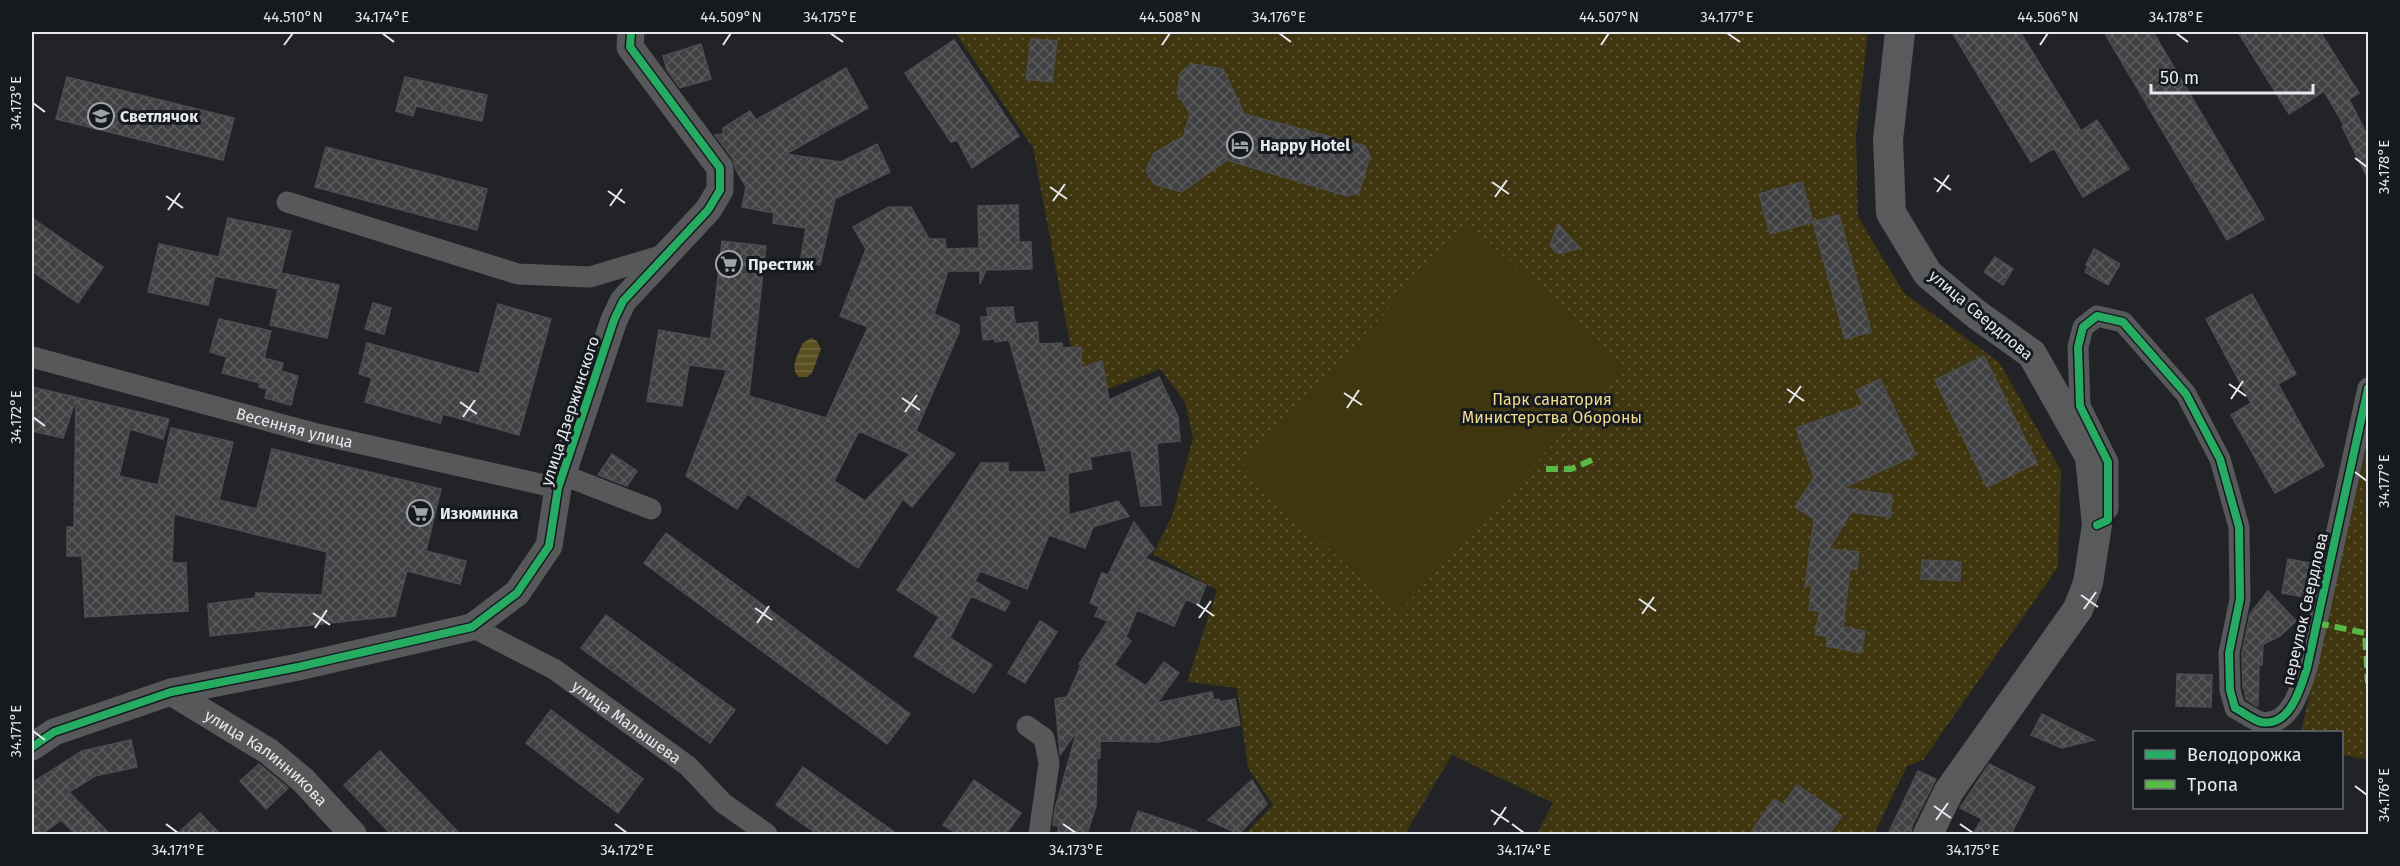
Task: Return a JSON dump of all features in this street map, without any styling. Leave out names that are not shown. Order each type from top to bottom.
[{"type":"main road","name":"улица Свердлова","points":[[1900,32],[1888,140],[1891,213],[1928,274],[1976,314],[2032,354],[2090,457],[2097,525],[2088,584],[2078,609],[1949,791],[1928,834]]},
{"type":"street","name":"улица Дзержинского","points":[[32,747],[54,732],[171,692],[298,667],[472,627],[517,594],[549,546],[560,482],[623,301],[708,210],[720,190],[720,168],[631,39]]},
{"type":"street","points":[[287,202],[518,273],[590,277],[668,254]]},
{"type":"street","name":"переулок Свердлова","points":[[2097,525],[2108,520],[2108,462],[2080,406],[2078,347],[2083,327],[2097,316],[2123,322],[2186,394],[2220,459],[2239,527],[2240,599],[2229,653],[2229,690],[2235,708],[2261,722],[2274,721],[2286,712],[2298,697],[2307,668],[2368,388]]},
{"type":"street","name":"Весенняя улица","points":[[32,357],[313,433],[560,482],[651,509]]},
{"type":"street","name":"улица Малышева","points":[[472,627],[554,669],[688,766],[723,803],[767,834]]},
{"type":"street","name":"улица Калинникова","points":[[171,692],[268,751],[303,780],[353,834]]},
{"type":"street","points":[[1027,726],[1044,738],[1049,763],[1039,834]]},
{"type":"green space","name":"Парк санатория Министерства Обороны","points":[[955,32],[1868,32],[1856,135],[1858,217],[1904,293],[1999,362],[2061,471],[2058,567],[1923,760],[1907,766],[1874,834],[1537,834],[1553,803],[1452,755],[1405,834],[1245,834],[1273,805],[1248,768],[1237,688],[1187,682],[1217,590],[1153,554],[1172,516],[1193,438],[1185,402],[1160,369],[1100,392],[1075,369],[1033,148]]},
{"type":"green space","points":[[1468,223],[1624,367],[1398,613],[1242,468]]},
{"type":"green space","points":[[2368,440],[2368,760],[2343,755],[2343,731],[2301,731]]},
{"type":"shaded area","points":[[811,338],[817,341],[821,349],[812,373],[807,377],[799,377],[795,369],[795,361],[803,343]]},
{"type":"building","points":[[1952,32],[2020,32],[2081,131],[2097,120],[2129,169],[2083,197],[2054,148],[2031,162]]},
{"type":"building","points":[[2104,32],[2153,32],[2264,219],[2227,240]]},
{"type":"building","points":[[2238,32],[2320,32],[2359,93],[2349,99],[2368,137],[2368,179],[2342,126],[2344,125],[2324,91],[2289,114]]},
{"type":"building","points":[[1031,39],[1057,41],[1052,82],[1026,79]]},
{"type":"building","points":[[954,40],[1019,136],[972,168],[957,140],[951,142],[905,73]]},
{"type":"building","points":[[701,44],[711,79],[680,88],[667,70],[663,56]]},
{"type":"building","points":[[1192,64],[1223,69],[1244,114],[1365,146],[1370,156],[1359,193],[1347,196],[1227,160],[1182,192],[1154,184],[1146,170],[1154,153],[1184,136],[1190,113],[1177,93],[1181,72]]},
{"type":"building","points":[[846,68],[868,108],[786,154],[841,162],[877,144],[890,172],[837,198],[836,195],[820,265],[800,262],[806,228],[773,223],[774,213],[742,207],[746,187],[736,170],[733,159],[715,135],[723,134],[723,128],[750,111],[756,120]]},
{"type":"building","points":[[67,77],[234,118],[223,160],[56,119]]},
{"type":"building","points":[[405,77],[487,95],[482,121],[416,106],[413,116],[396,111]]},
{"type":"building","points":[[326,147],[487,189],[477,230],[315,187]]},
{"type":"building","points":[[1802,182],[1813,222],[1770,234],[1759,194]]},
{"type":"building","points":[[1018,205],[1019,242],[1031,242],[1032,269],[986,270],[980,284],[980,271],[948,271],[934,314],[959,325],[959,332],[916,431],[955,454],[912,507],[903,499],[858,568],[747,494],[737,509],[686,476],[727,370],[689,365],[682,406],[647,401],[659,330],[711,339],[722,241],[766,246],[749,396],[826,418],[868,327],[840,316],[866,249],[853,227],[889,207],[911,207],[929,239],[945,239],[946,249],[979,248],[978,206]],"holes":[[[859,431],[910,454],[865,501],[834,481]]]},
{"type":"building","points":[[1839,215],[1871,332],[1845,339],[1813,222]]},
{"type":"building","points":[[32,218],[103,267],[78,303],[32,271]]},
{"type":"building","points":[[228,218],[291,231],[281,273],[339,285],[327,338],[270,325],[278,289],[215,276],[208,305],[148,292],[159,244],[219,257]]},
{"type":"building","points":[[1558,224],[1580,248],[1558,254],[1550,246]]},
{"type":"building","points":[[2094,249],[2120,264],[2108,285],[2085,272]]},
{"type":"building","points":[[1995,257],[2013,269],[2003,285],[1984,272]]},
{"type":"building","points":[[2252,294],[2296,374],[2278,384],[2324,466],[2275,493],[2231,415],[2251,403],[2206,319]]},
{"type":"building","points":[[373,303],[391,308],[384,334],[365,329]]},
{"type":"building","points":[[498,304],[551,319],[519,435],[443,414],[440,423],[365,402],[372,378],[359,374],[367,343],[479,374]]},
{"type":"building","points":[[1013,307],[1015,324],[1037,322],[1039,344],[1062,343],[1063,348],[1081,347],[1081,368],[1102,361],[1109,400],[1159,377],[1178,417],[1180,441],[1157,443],[1161,505],[1141,506],[1131,450],[1090,457],[1092,469],[1068,473],[1069,515],[1118,501],[1129,516],[1093,527],[1085,548],[1049,535],[1027,589],[980,571],[975,581],[1010,602],[1005,611],[971,596],[950,638],[992,665],[974,693],[914,656],[939,617],[897,590],[981,463],[1008,463],[1008,472],[1047,472],[1009,340],[995,342],[995,339],[983,340],[981,317],[988,317],[987,308]]},
{"type":"building","points":[[219,319],[271,331],[264,358],[283,363],[281,371],[298,376],[291,405],[265,398],[267,389],[259,387],[260,383],[222,373],[227,357],[210,352]]},
{"type":"building","points":[[1984,356],[2037,463],[1987,487],[1935,380]]},
{"type":"building","points":[[1880,379],[1916,455],[1843,488],[1892,495],[1890,517],[1851,512],[1829,549],[1859,552],[1857,570],[1850,569],[1843,627],[1865,631],[1861,653],[1826,646],[1828,637],[1815,634],[1820,611],[1809,610],[1812,585],[1807,585],[1805,588],[1814,519],[1795,507],[1814,477],[1796,428],[1863,405],[1856,390]]},
{"type":"building","points":[[32,387],[169,419],[163,439],[130,429],[119,476],[158,485],[171,428],[233,442],[219,500],[257,509],[272,449],[441,489],[426,551],[466,561],[460,584],[407,571],[395,616],[210,636],[208,604],[255,598],[256,593],[322,595],[327,552],[174,514],[172,563],[186,563],[188,611],[85,617],[82,556],[67,556],[67,527],[74,527],[76,399],[63,438],[32,431]]},
{"type":"building","points":[[612,454],[637,471],[627,486],[598,475]]},
{"type":"building","points":[[1134,522],[1154,549],[1145,558],[1206,585],[1198,605],[1186,599],[1174,626],[1137,610],[1126,637],[1131,641],[1114,665],[1146,686],[1164,662],[1179,673],[1157,703],[1212,692],[1214,700],[1219,699],[1220,702],[1235,699],[1240,725],[1158,742],[1100,741],[1100,758],[1097,758],[1096,806],[1087,834],[1057,834],[1059,827],[1053,825],[1055,809],[1077,731],[1060,755],[1055,699],[1067,697],[1081,665],[1079,664],[1108,621],[1095,616],[1099,607],[1090,603],[1102,573],[1108,575]]},
{"type":"building","points":[[666,533],[910,714],[887,744],[644,563]]},
{"type":"building","points":[[2288,559],[2316,564],[2309,598],[2282,593]]},
{"type":"building","points":[[1922,560],[1961,562],[1960,581],[1921,579]]},
{"type":"building","points":[[2268,591],[2296,621],[2280,636],[2263,644],[2262,665],[2259,665],[2258,706],[2256,706],[2246,699],[2243,688],[2242,653],[2250,614]]},
{"type":"building","points":[[606,615],[735,710],[710,743],[581,648]]},
{"type":"building","points":[[1040,621],[1057,632],[1025,683],[1008,673]]},
{"type":"building","points":[[2177,674],[2212,675],[2211,707],[2176,706]]},
{"type":"building","points":[[551,710],[643,779],[618,813],[526,743]]},
{"type":"building","points":[[2042,714],[2094,740],[2062,748],[2031,735]]},
{"type":"building","points":[[131,740],[137,767],[95,776],[69,792],[110,834],[75,834],[61,820],[42,834],[32,834],[32,783],[82,751]]},
{"type":"building","points":[[380,751],[460,834],[391,834],[344,785]]},
{"type":"building","points":[[259,764],[288,788],[266,809],[240,781]]},
{"type":"building","points":[[1989,764],[2035,787],[2011,834],[1973,834],[1982,819],[1960,808]]},
{"type":"building","points":[[803,767],[897,834],[817,834],[776,805]]},
{"type":"building","points":[[1918,771],[1936,779],[1912,826],[1911,834],[1888,834]]},
{"type":"building","points":[[974,780],[1021,813],[1006,834],[958,834],[943,825]]},
{"type":"building","points":[[1252,780],[1267,804],[1239,834],[1208,820]]},
{"type":"building","points":[[1797,785],[1842,816],[1829,834],[1750,834],[1774,799],[1783,805]]},
{"type":"building","points":[[1138,811],[1197,831],[1197,834],[1130,834]]},
{"type":"building","points":[[200,813],[220,834],[177,834]]},
{"type":"marked path","points":[[1546,469],[1571,469],[1592,460]]},
{"type":"marked path","points":[[2317,623],[2365,633],[2368,683]]},
{"type":"cycle path","points":[[32,747],[54,732],[171,692],[298,667],[472,627],[517,593],[549,546],[558,488],[614,320],[623,301],[708,210],[720,190],[720,168],[630,47],[631,32]]},
{"type":"cycle path","points":[[2097,525],[2108,520],[2108,462],[2080,406],[2078,347],[2083,327],[2097,316],[2123,322],[2186,394],[2220,459],[2239,527],[2240,599],[2229,653],[2230,690],[2235,708],[2251,718],[2261,722],[2280,719],[2293,704],[2307,668],[2368,388]]},
{"type":"place","name":"Светлячок","points":[[101,116]]},
{"type":"place","name":"Happy Hotel","points":[[1240,145]]},
{"type":"place","name":"Престиж","points":[[729,264]]},
{"type":"place","name":"Изюминка","points":[[420,513]]}]
